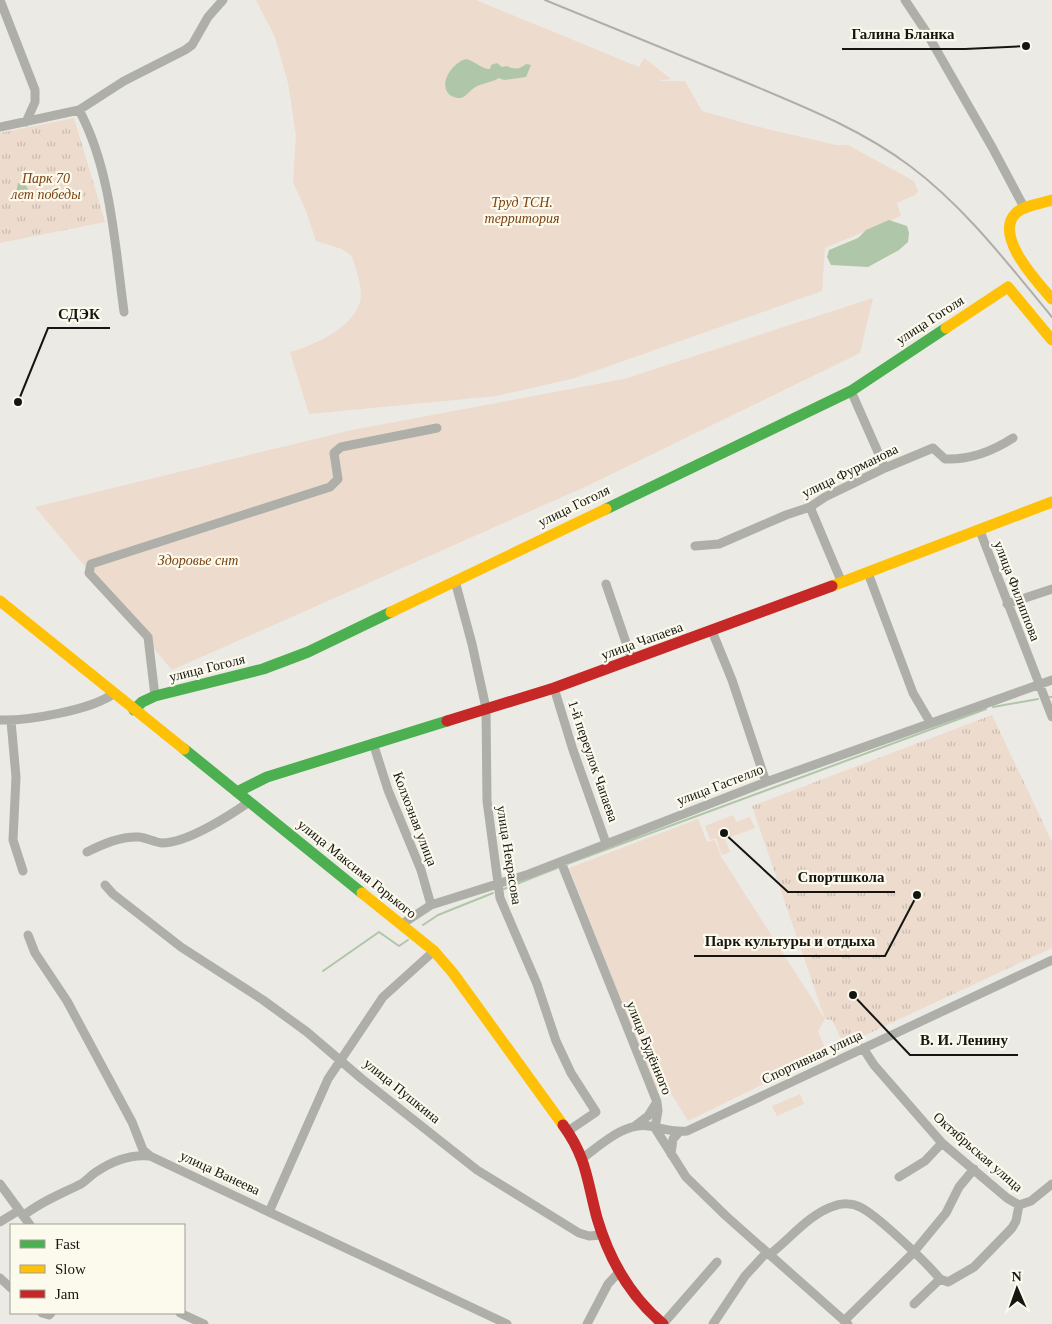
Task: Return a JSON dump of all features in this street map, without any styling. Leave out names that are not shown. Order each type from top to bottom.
[{"type":"street","points":[[0,0],[35,90],[35,102],[26,122]]},
{"type":"street","points":[[0,127],[79,110],[124,81],[186,50],[192,45],[208,17],[223,0]]},
{"type":"street","points":[[905,0],[926,30],[1025,210]]},
{"type":"street","points":[[79,110],[93,141],[111,212],[124,312]]},
{"type":"street","points":[[1052,200],[1016,213],[1010,221],[1012,241],[1020,260],[1052,299]]},
{"type":"street","name":"улица Гоголя","points":[[134,710],[142,702],[155,696],[276,665],[852,391],[1008,287],[1052,340]]},
{"type":"street","points":[[852,391],[886,468]]},
{"type":"street","points":[[155,696],[148,637],[89,573],[91,564],[330,487],[338,479],[334,453],[341,447],[437,428]]},
{"type":"street","name":"улица Фурманова","points":[[695,546],[720,544],[786,515],[810,507],[886,468],[933,448],[945,459],[970,458],[1013,438]]},
{"type":"street","name":"улица Чапаева","points":[[236,792],[267,777],[554,688],[842,583],[1052,502]]},
{"type":"street","points":[[810,507],[842,583]]},
{"type":"street","name":"улица Филиппова","points":[[980,531],[1052,717]]},
{"type":"street","points":[[868,573],[913,693],[930,722]]},
{"type":"street","name":"улица Некрасова","points":[[455,581],[472,644],[486,708],[486,785],[497,885],[505,913],[537,984],[556,1041],[571,1073],[596,1112],[568,1131]]},
{"type":"street","points":[[606,584],[632,660]]},
{"type":"street","points":[[1007,604],[1052,589]]},
{"type":"street","name":"улица Максима Горького","points":[[0,601],[434,951],[453,973],[568,1131],[584,1157],[602,1235]]},
{"type":"street","points":[[712,631],[732,680],[766,782]]},
{"type":"street","name":"улица Гастелло","points":[[402,924],[430,905],[497,885],[766,782],[1052,680]]},
{"type":"street","name":"1-й переулок Чапаева","points":[[554,688],[573,750],[606,843]]},
{"type":"street","points":[[0,720],[11,721],[97,704],[113,694]]},
{"type":"street","points":[[11,721],[16,777],[13,840],[23,871]]},
{"type":"street","name":"Колхозная улица","points":[[373,743],[388,790],[421,870],[430,905]]},
{"type":"street","points":[[87,852],[103,844],[123,839],[138,837],[161,843],[195,834],[249,802]]},
{"type":"street","name":"улица Будённого","points":[[560,862],[657,1102],[658,1111],[655,1128]]},
{"type":"street","name":"улица Пушкина","points":[[106,885],[113,894],[181,947],[263,1000],[340,1059],[362,1079],[477,1170],[579,1233],[589,1236],[602,1235]]},
{"type":"street","name":"улица Ванеева","points":[[28,935],[35,953],[67,1001],[132,1122],[139,1142],[150,1156],[507,1324]]},
{"type":"street","points":[[269,1212],[328,1080],[340,1059],[384,997],[434,951]]},
{"type":"street","name":"Спортивная улица","points":[[679,1132],[692,1128],[1052,960]]},
{"type":"street","name":"Октябрьская улица","points":[[863,1048],[874,1065],[942,1143],[1019,1205]]},
{"type":"street","points":[[584,1157],[648,1116],[657,1102]]},
{"type":"street","points":[[636,1125],[679,1132],[673,1140],[671,1155]]},
{"type":"street","points":[[655,1128],[671,1155],[700,1191],[846,1323],[913,1253],[946,1214],[959,1187],[974,1169]]},
{"type":"street","points":[[132,1156],[139,1148],[139,1142]]},
{"type":"street","points":[[899,1177],[925,1161],[942,1143]]},
{"type":"street","points":[[0,1222],[32,1209],[84,1183],[96,1172],[132,1156],[150,1156]]},
{"type":"street","points":[[0,1184],[29,1224]]},
{"type":"street","points":[[713,1324],[746,1276],[768,1253],[821,1212],[835,1205],[859,1206],[926,1263],[940,1279],[948,1282],[974,1267],[1012,1228],[1016,1221],[1019,1205],[1031,1201],[1052,1184]]},
{"type":"street","points":[[602,1235],[620,1271],[644,1306],[663,1324],[717,1262]]},
{"type":"street","points":[[587,1324],[608,1284],[620,1271]]},
{"type":"street","points":[[0,1278],[10,1287]]},
{"type":"street","points":[[914,1304],[940,1279]]},
{"type":"street","points":[[182,1314],[204,1324]]},
{"type":"green space","name":"Труд ТСН. территория","points":[[256,0],[476,0],[639,67],[644,58],[671,79],[657,81],[685,81],[702,111],[755,126],[836,145],[848,145],[914,181],[918,191],[915,195],[897,203],[901,216],[825,248],[822,291],[575,378],[496,396],[309,414],[290,352],[323,339],[345,324],[359,305],[361,289],[352,256],[342,249],[316,241],[306,211],[293,182],[296,135],[288,83],[275,37]]},
{"type":"green space","name":"Парк 70 лет победы","points":[[74,118],[105,222],[0,243],[0,133]]},
{"type":"green space","name":"Здоровье снт","points":[[873,298],[860,353],[587,486],[172,670],[35,507],[352,430],[624,379]]},
{"type":"green space","points":[[992,715],[1052,842],[1052,948],[844,1045],[832,1020],[825,1019],[752,806]]},
{"type":"green space","points":[[733,815],[736,822],[750,817],[755,828],[725,839],[730,852],[722,855],[716,838],[710,840],[705,826]]},
{"type":"green space","points":[[698,819],[707,842],[715,840],[722,858],[825,1019],[818,1031],[827,1053],[688,1121],[668,1088],[662,1086],[656,1089],[569,868]]},
{"type":"green space","points":[[800,1094],[804,1104],[777,1116],[772,1106]]},
{"type":"shaded area","points":[[466,59],[490,69],[491,65],[497,63],[502,67],[515,68],[526,64],[531,65],[526,77],[504,80],[499,78],[477,86],[465,96],[458,98],[447,91],[446,79],[454,67]]},
{"type":"shaded area","points":[[18,183],[25,184],[28,189],[28,200],[22,202],[16,192]]},
{"type":"shaded area","points":[[889,220],[907,226],[909,233],[908,242],[899,250],[868,267],[831,265],[827,257],[829,250],[858,238],[866,230]]},
{"type":"waterway","points":[[993,707],[1038,699]]},
{"type":"waterway","points":[[567,864],[986,709]]},
{"type":"waterway","points":[[504,889],[557,868]]},
{"type":"waterway","points":[[423,925],[438,915],[493,893]]},
{"type":"waterway","points":[[323,971],[379,932],[399,946],[408,940]]},
{"type":"railway","points":[[545,0],[805,107],[869,139],[890,152],[910,166],[949,199],[985,237],[1052,317]]},
{"type":"traffic: fast","points":[[606,509],[851,391],[946,328]]},
{"type":"traffic: fast","points":[[134,710],[142,702],[155,696],[263,669],[308,652],[391,612]]},
{"type":"traffic: fast","points":[[237,792],[267,777],[447,721]]},
{"type":"traffic: fast","points":[[184,749],[362,893]]},
{"type":"traffic: slow","points":[[1052,200],[1019,210],[1010,222],[1013,245],[1020,258],[1052,299]]},
{"type":"traffic: slow","points":[[946,328],[1008,287],[1052,340]]},
{"type":"traffic: slow","points":[[832,586],[1052,502]]},
{"type":"traffic: slow","points":[[391,612],[606,509]]},
{"type":"traffic: slow","points":[[0,601],[184,749]]},
{"type":"traffic: slow","points":[[362,893],[434,951],[453,973],[563,1125]]},
{"type":"traffic: jam","points":[[447,721],[554,688],[832,586]]},
{"type":"traffic: jam","points":[[563,1125],[582,1159],[597,1218],[614,1262],[640,1301],[663,1324]]},
{"type":"place","name":"Галина Бланка","points":[[1026,46]]},
{"type":"place","name":"СДЭК","points":[[18,402]]},
{"type":"place","name":"Спортшкола","points":[[724,833]]},
{"type":"place","name":"Парк культуры и отдыха","points":[[917,895]]},
{"type":"place","name":"В. И. Ленину","points":[[853,995]]}]
